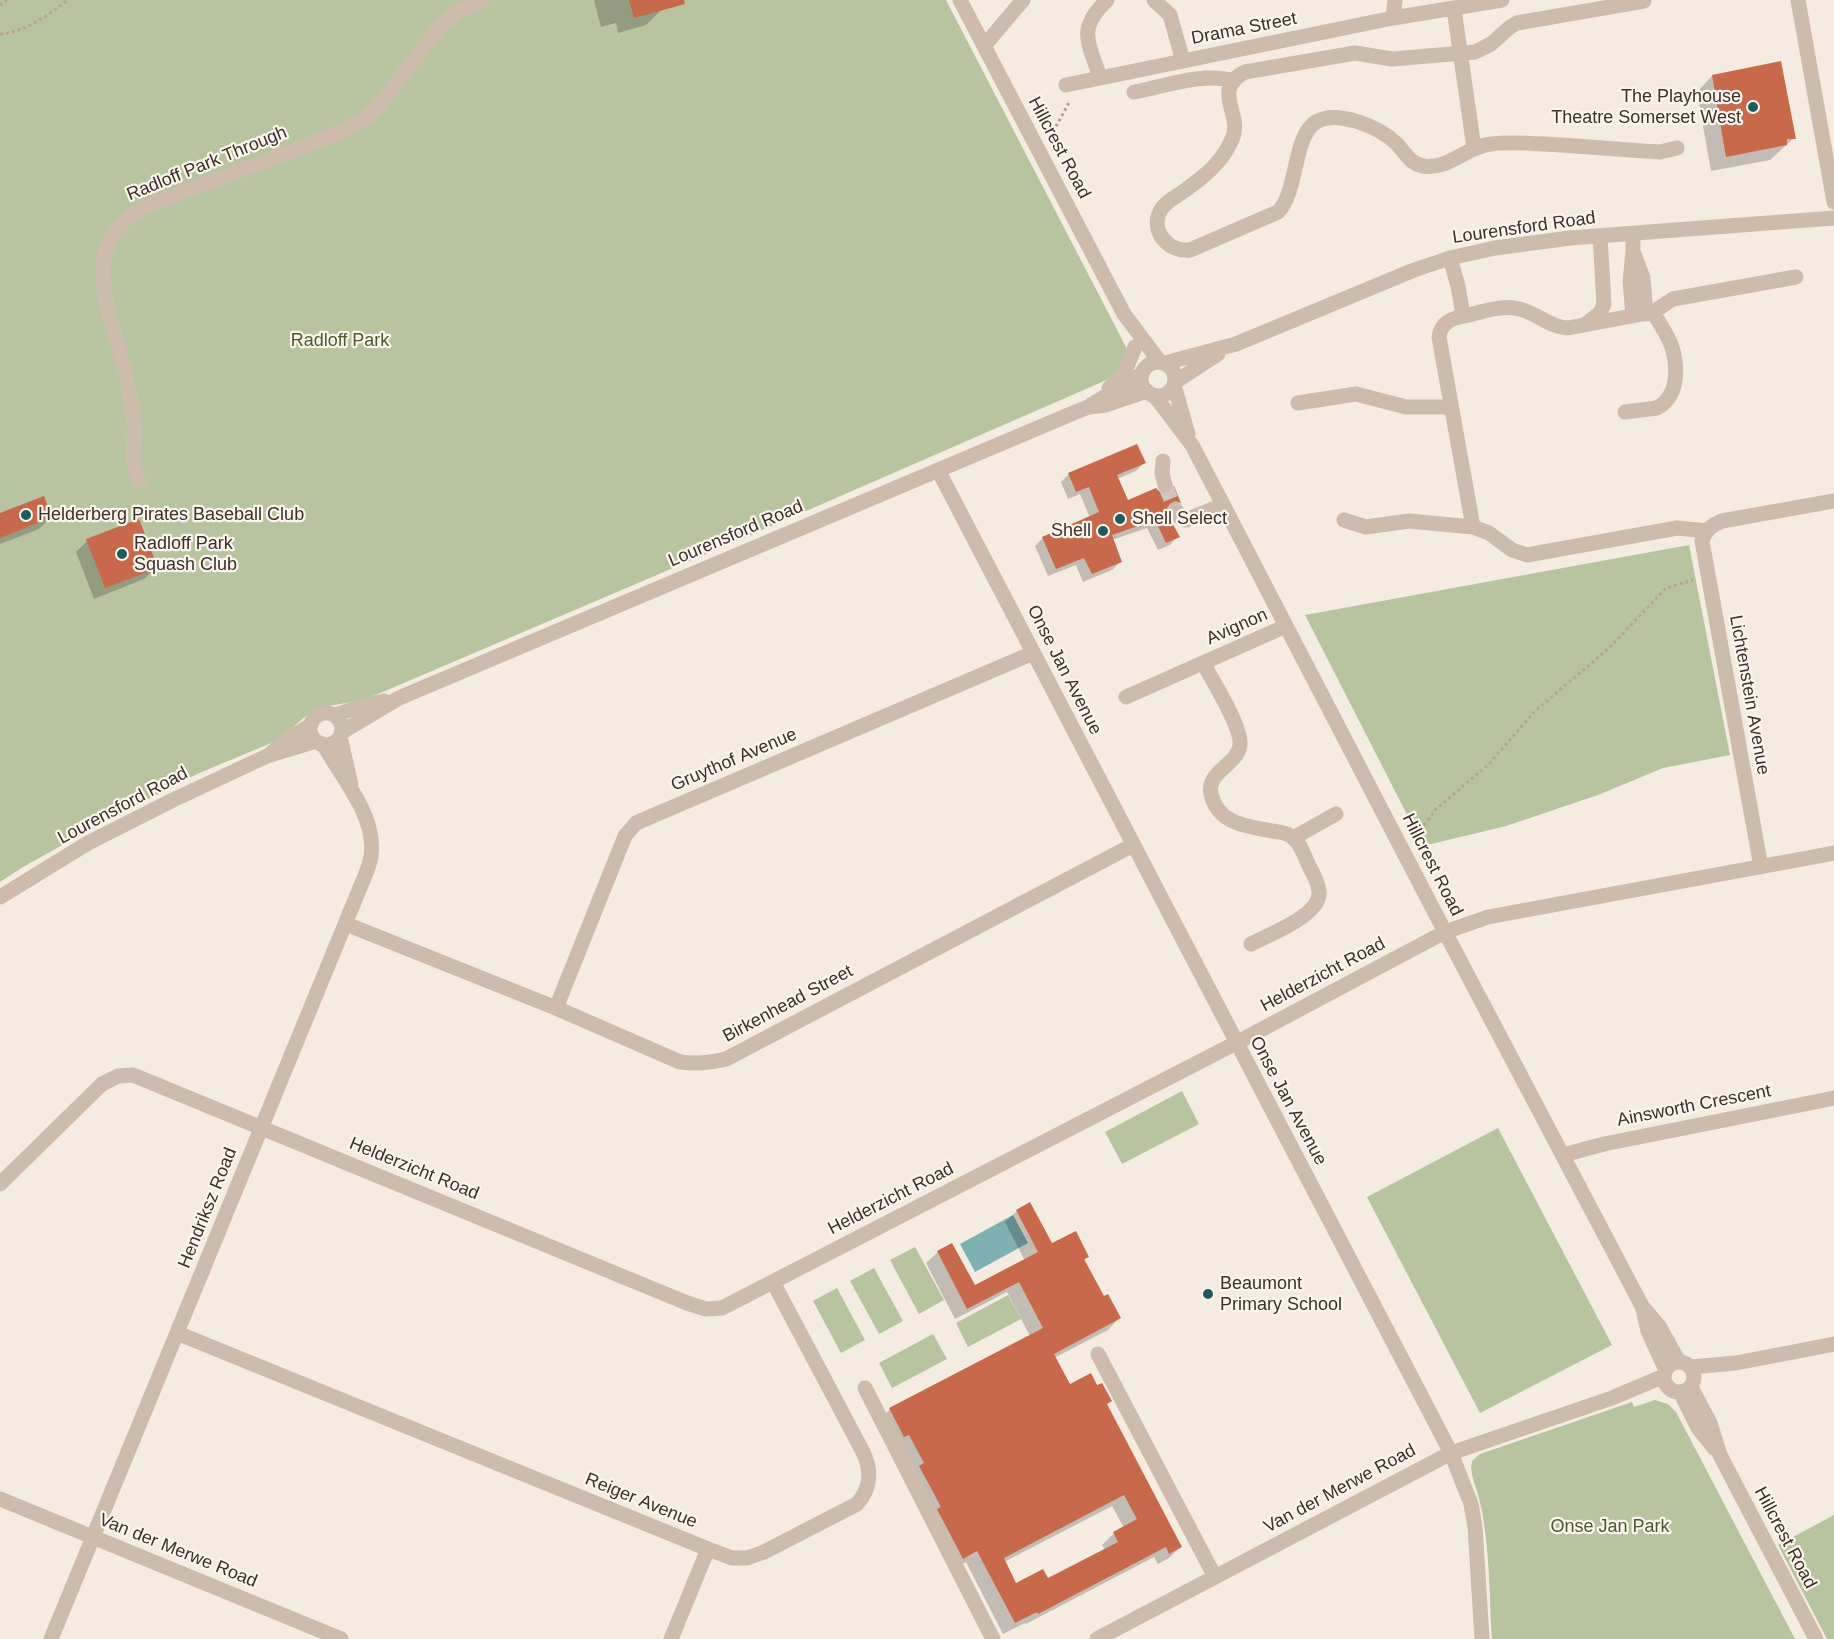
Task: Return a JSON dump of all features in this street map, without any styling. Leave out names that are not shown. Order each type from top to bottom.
[{"type":"street","name":"Radloff Park Through","points":[[138,481],[134,463],[134,422],[126,374],[106,307],[102,264],[107,243],[119,224],[134,212],[147,206],[331,136],[361,121],[378,108],[440,26],[459,11],[483,0]]},
{"type":"street","name":"Hillcrest Road","points":[[960,0],[1124,314],[1143,372]]},
{"type":"street","points":[[984,46],[1023,0]]},
{"type":"street","points":[[1100,78],[1087,40],[1087,27],[1098,9],[1107,0]]},
{"type":"street","points":[[1154,0],[1170,15],[1183,61]]},
{"type":"street","points":[[1393,18],[1395,0]]},
{"type":"street","name":"Drama Street","points":[[1066,85],[1393,18],[1502,0]]},
{"type":"street","points":[[1798,0],[1834,202]]},
{"type":"street","points":[[1644,1],[1517,23],[1483,49],[1475,52],[1392,59],[1355,53],[1253,70],[1239,75],[1228,95],[1234,124],[1231,141],[1211,172],[1164,206],[1158,216],[1158,227],[1166,243],[1177,250],[1190,250],[1278,212],[1287,200],[1305,134],[1319,120],[1335,118],[1358,121],[1394,141],[1410,160],[1421,166],[1449,162],[1474,148],[1494,143],[1660,152],[1677,148]]},
{"type":"street","points":[[1454,9],[1474,148]]},
{"type":"street","points":[[1134,92],[1203,78],[1220,77],[1234,81]]},
{"type":"street","name":"Lourensford Road","points":[[1175,383],[1236,344],[1414,270],[1450,258],[1495,248],[1600,236],[1834,218]]},
{"type":"street","points":[[1625,412],[1661,405],[1671,393],[1676,382],[1671,345],[1644,314],[1636,280],[1633,234]]},
{"type":"street","points":[[1583,326],[1597,316],[1604,304],[1600,236]]},
{"type":"street","points":[[1450,258],[1463,316]]},
{"type":"street","points":[[1473,527],[1439,337],[1447,321],[1463,316],[1516,308],[1554,326],[1568,328],[1644,314],[1673,299],[1796,277]]},
{"type":"street","name":"Hillcrest Road","points":[[1124,314],[1162,362]]},
{"type":"street","name":"Lourensford Road","points":[[1162,362],[1236,344]]},
{"type":"street","points":[[1102,397],[1125,371],[1135,347]]},
{"type":"street","points":[[1162,362],[1173,370],[1175,383],[1168,393],[1151,393],[1142,383],[1143,372],[1151,363],[1162,362]]},
{"type":"street","points":[[1181,409],[1188,387],[1204,363]]},
{"type":"street","name":"Lourensford Road","points":[[341,735],[399,698],[1088,407],[1143,372]]},
{"type":"street","name":"Hillcrest Road","points":[[1175,383],[1190,440],[1404,854],[1642,1306],[1648,1331],[1710,1423],[1720,1455],[1816,1639]]},
{"type":"street","name":"Hillcrest Road","points":[[1151,393],[1190,440]]},
{"type":"street","name":"Lourensford Road","points":[[1088,407],[1106,405],[1151,393]]},
{"type":"street","points":[[1298,403],[1356,394],[1406,407],[1451,407]]},
{"type":"street","points":[[1163,461],[1162,473],[1165,485]]},
{"type":"street","name":"Onse Jan Avenue","points":[[938,470],[1451,1453],[1472,1504],[1482,1639]]},
{"type":"street","points":[[1344,520],[1366,527],[1409,521],[1473,527],[1489,532],[1512,550],[1527,555],[1671,529],[1707,531],[1722,521],[1834,501]]},
{"type":"street","points":[[1176,511],[1179,517],[1186,520],[1224,505]]},
{"type":"street","name":"Lichtenstein Avenue","points":[[1707,531],[1702,547],[1761,867]]},
{"type":"street","name":"Avignon","points":[[1126,697],[1286,626]]},
{"type":"street","name":"Gruythof Avenue","points":[[556,1008],[625,836],[636,823],[1033,653]]},
{"type":"street","name":"Avignon","points":[[1203,663],[1236,725],[1241,744],[1239,752],[1214,778],[1211,793],[1217,808],[1230,822],[1284,833],[1293,838]]},
{"type":"street","name":"Lourensford Road","points":[[335,716],[356,708],[399,698]]},
{"type":"street","points":[[328,713],[335,716],[341,723],[341,735],[333,743],[320,743],[311,734],[311,725],[314,719],[321,714],[328,713]]},
{"type":"street","name":"Lourensford Road","points":[[267,756],[288,739],[311,725]]},
{"type":"street","name":"Hendriksz Road","points":[[51,1639],[346,924],[371,858],[371,833],[353,791],[341,735]]},
{"type":"street","name":"Lourensford Road","points":[[0,897],[88,843],[267,756],[320,743]]},
{"type":"street","name":"Hendriksz Road","points":[[320,743],[353,791]]},
{"type":"street","points":[[1251,944],[1302,917],[1314,908],[1318,901],[1319,891],[1316,879],[1302,850],[1293,838],[1336,814]]},
{"type":"street","name":"Birkenhead Street","points":[[346,924],[556,1008],[680,1062],[694,1064],[726,1059],[1133,845]]},
{"type":"street","name":"Helderzicht Road","points":[[0,1184],[102,1084],[117,1076],[134,1075],[687,1303],[706,1309],[722,1308],[1236,1043],[1445,932],[1488,916],[1834,853]]},
{"type":"street","name":"Ainsworth Crescent","points":[[1563,1155],[1604,1144],[1834,1098]]},
{"type":"street","name":"Reiger Avenue","points":[[177,1333],[708,1549],[732,1558],[747,1558],[764,1552],[857,1504],[864,1496],[870,1474],[863,1452],[773,1282]]},
{"type":"street","name":"Van der Merwe Road","points":[[1097,1639],[1451,1453],[1612,1398],[1679,1378],[1736,1363],[1834,1344]]},
{"type":"street","points":[[1098,1354],[1215,1577]]},
{"type":"street","points":[[865,1388],[993,1639]]},
{"type":"street","name":"Van der Merwe Road","points":[[0,1499],[341,1639]]},
{"type":"street","points":[[671,1639],[708,1549]]},
{"type":"path","points":[[1,4],[7,0]]},
{"type":"path","points":[[0,34],[13,33],[41,19],[68,0]]},
{"type":"path","points":[[1040,154],[1082,81]]},
{"type":"path","points":[[1404,854],[1435,810],[1489,764],[1534,712],[1608,649],[1666,588],[1707,575]]},
{"type":"green space","name":"Radloff Park","points":[[0,0],[946,0],[1126,347],[1126,353],[1115,372],[1102,382],[364,700],[316,708],[276,741],[197,774],[102,823],[0,882]]},
{"type":"green space","points":[[1689,545],[1730,755],[1663,768],[1598,795],[1506,826],[1423,846],[1305,615]]},
{"type":"green space","points":[[1182,1091],[1199,1124],[1122,1164],[1105,1132]]},
{"type":"green space","points":[[1498,1128],[1612,1345],[1480,1413],[1367,1197]]},
{"type":"green space","points":[[915,1247],[944,1300],[919,1314],[890,1260]]},
{"type":"green space","points":[[874,1268],[903,1321],[879,1334],[850,1281]]},
{"type":"green space","points":[[837,1288],[865,1340],[841,1353],[813,1301]]},
{"type":"green space","points":[[1008,1295],[1021,1319],[968,1347],[956,1323]]},
{"type":"green space","points":[[933,1334],[947,1359],[892,1388],[879,1363]]},
{"type":"green space","name":"Onse Jan Park","points":[[1655,1400],[1668,1404],[1676,1412],[1795,1639],[1492,1639],[1485,1532],[1483,1515],[1472,1475],[1472,1461],[1480,1454],[1632,1402],[1634,1407]]},
{"type":"green space","points":[[1834,1515],[1834,1639],[1827,1639],[1778,1545]]},
{"type":"water","points":[[1013,1215],[1028,1243],[975,1272],[960,1244]]},
{"type":"building","points":[[629,0],[684,0],[685,4],[634,18]]},
{"type":"building","name":"The Playhouse Theatre Somerset West","points":[[1781,61],[1796,139],[1787,139],[1787,145],[1726,157],[1712,75]]},
{"type":"building","points":[[1137,444],[1146,463],[1117,475],[1128,500],[1156,488],[1162,494],[1168,494],[1172,492],[1174,486],[1181,503],[1176,501],[1171,503],[1166,512],[1180,537],[1166,543],[1155,520],[1112,535],[1122,562],[1092,574],[1084,558],[1056,569],[1042,537],[1099,512],[1089,487],[1076,492],[1068,473]]},
{"type":"building","name":"Helderberg Pirates Baseball Club","points":[[44,496],[52,517],[0,538],[0,513]]},
{"type":"building","name":"Radloff Park Squash Club","points":[[139,519],[158,568],[105,588],[86,539]]},
{"type":"building","points":[[1030,1202],[1052,1243],[1076,1231],[1089,1257],[1084,1259],[1104,1296],[1108,1294],[1121,1318],[1054,1354],[1070,1384],[1091,1373],[1097,1385],[1102,1383],[1112,1401],[1107,1404],[1182,1547],[1169,1554],[1166,1547],[1038,1614],[1037,1612],[1015,1623],[977,1551],[963,1559],[937,1509],[941,1507],[919,1466],[924,1463],[909,1435],[904,1437],[889,1408],[1043,1328],[1019,1282],[967,1309],[937,1251],[952,1243],[975,1285],[1038,1252],[1016,1210]],"holes":[[[1124,1495],[1137,1519],[1113,1532],[1118,1542],[1048,1578],[1043,1569],[1016,1583],[1004,1558]]]},
{"type":"tunnel","points":[[1165,485],[1176,511]]},
{"type":"place","name":"The Playhouse Theatre Somerset West","points":[[1753,107]]},
{"type":"place","name":"Helderberg Pirates Baseball Club","points":[[26,515]]},
{"type":"place","name":"Shell Select","points":[[1120,519]]},
{"type":"place","name":"Shell","points":[[1103,531]]},
{"type":"place","name":"Radloff Park Squash Club","points":[[122,554]]},
{"type":"place","name":"Beaumont Primary School","points":[[1208,1294]]}]
